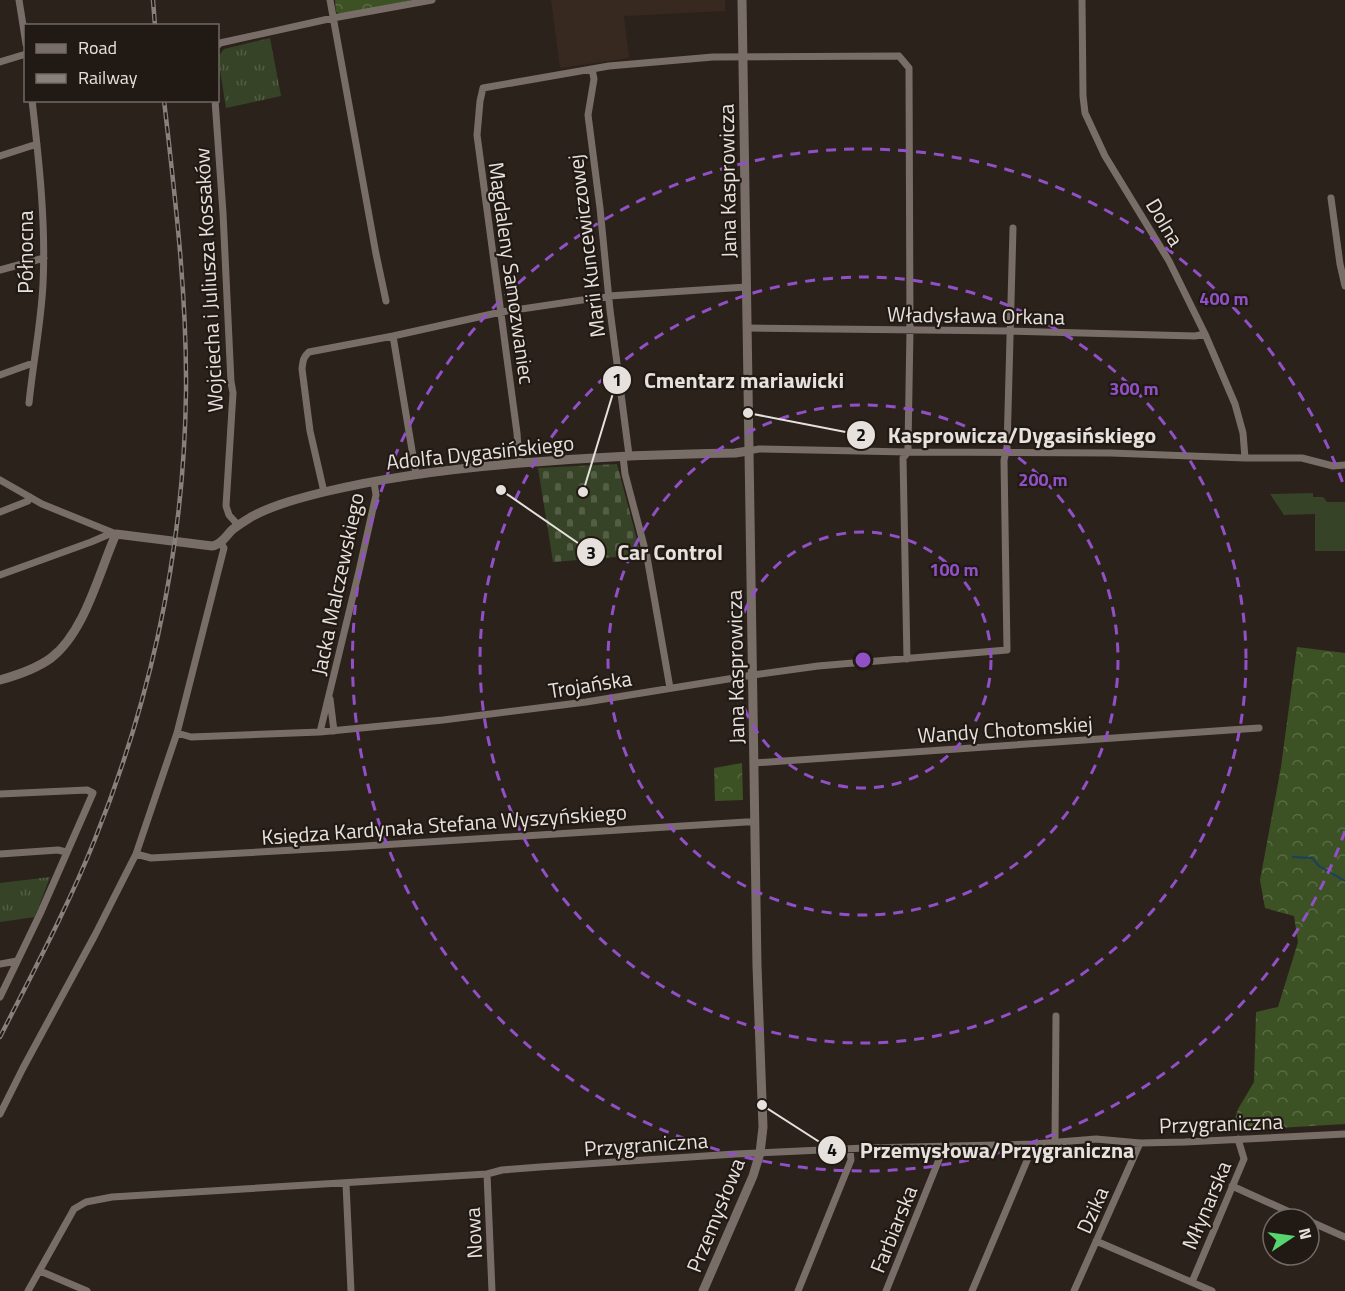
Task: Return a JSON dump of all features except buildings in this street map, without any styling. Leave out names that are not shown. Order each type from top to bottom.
[{"type":"street","points":[[19,0],[24,31]]},
{"type":"street","points":[[330,0],[386,300]]},
{"type":"street","points":[[219,44],[333,18],[432,0]]},
{"type":"street","name":"Jana Kasprowicza","points":[[742,0],[758,988],[763,1127],[760,1153]]},
{"type":"street","name":"Dolna","points":[[1082,0],[1085,113],[1105,156],[1168,261],[1205,334],[1235,404],[1243,433],[1245,458]]},
{"type":"street","points":[[0,62],[24,55]]},
{"type":"street","points":[[592,69],[712,57],[899,56],[909,68],[910,330],[908,452],[903,458],[907,659]]},
{"type":"street","name":"Magdaleny Samozwaniec","points":[[519,462],[477,135],[480,101],[483,88],[592,69]]},
{"type":"street","name":"Marii Kuncewiczowej","points":[[592,69],[594,79],[588,115],[626,455],[625,474],[647,557],[670,688]]},
{"type":"street","name":"Północna","points":[[29,403],[43,296],[44,258],[42,199],[32,102]]},
{"type":"street","name":"Wojciecha i Juliusza Kossaków","points":[[215,102],[233,393],[226,506],[229,515],[238,525]]},
{"type":"street","points":[[0,156],[37,144]]},
{"type":"street","points":[[1332,198],[1345,286]]},
{"type":"street","points":[[1007,453],[1013,228]]},
{"type":"street","points":[[0,270],[44,258]]},
{"type":"street","points":[[324,492],[310,431],[302,369],[306,355],[315,351],[501,312],[609,296],[746,287]]},
{"type":"street","name":"Władysława Orkana","points":[[747,328],[1195,336],[1205,334]]},
{"type":"street","points":[[393,336],[416,474]]},
{"type":"street","points":[[0,375],[33,363]]},
{"type":"street","name":"Adolfa Dygasińskiego","points":[[216,544],[238,525],[262,513],[324,492],[416,474],[519,462],[626,455],[735,453],[763,449],[1111,453],[1302,458],[1333,466],[1345,465]]},
{"type":"street","name":"Trojańska","points":[[177,734],[191,737],[334,731],[586,702],[818,666],[1007,650],[1004,460],[1007,453]]},
{"type":"street","points":[[0,480],[30,497],[114,533],[216,544],[224,548],[177,734],[136,854],[96,935],[0,1114]]},
{"type":"street","name":"Jacka Malczewskiego","points":[[320,732],[376,495],[374,482]]},
{"type":"street","points":[[0,512],[28,501],[30,497]]},
{"type":"street","points":[[0,575],[114,533]]},
{"type":"street","points":[[0,680],[19,675],[41,664],[65,644],[83,615],[114,533]]},
{"type":"street","name":"Jacka Malczewskiego","points":[[329,694],[334,731]]},
{"type":"street","name":"Wandy Chotomskiej","points":[[754,763],[1259,728]]},
{"type":"street","points":[[0,794],[87,790],[93,793],[40,914],[0,997]]},
{"type":"street","name":"Księdza Kardynała Stefana Wyszyńskiego","points":[[136,854],[162,858],[755,822]]},
{"type":"street","points":[[0,854],[58,850],[66,852]]},
{"type":"street","points":[[0,964],[17,961]]},
{"type":"street","points":[[1055,1142],[1056,1016]]},
{"type":"street","name":"Przygraniczna","points":[[40,1271],[71,1214],[82,1204],[112,1197],[346,1184],[487,1174],[502,1170],[540,1167],[760,1153],[1034,1144],[1096,1139],[1140,1143],[1345,1134]]},
{"type":"street","name":"Młynarska","points":[[1192,1282],[1244,1159],[1238,1140]]},
{"type":"street","name":"Dzika","points":[[1074,1291],[1140,1143]]},
{"type":"street","points":[[972,1291],[1034,1144]]},
{"type":"street","name":"Farbiarska","points":[[886,1291],[946,1146]]},
{"type":"street","points":[[798,1291],[851,1160],[850,1149]]},
{"type":"street","name":"Przemysłowa","points":[[704,1291],[753,1176],[760,1153]]},
{"type":"street","name":"Nowa","points":[[487,1174],[492,1291]]},
{"type":"street","points":[[346,1184],[351,1291]]},
{"type":"street","points":[[1232,1186],[1278,1207]]},
{"type":"street","points":[[1321,1226],[1345,1237]]},
{"type":"street","points":[[1096,1241],[1212,1291]]},
{"type":"street","points":[[28,1291],[40,1271],[87,1291]]},
{"type":"shaded area","points":[[551,0],[725,0],[725,11],[624,16],[629,58],[560,68]]},
{"type":"green space","points":[[335,0],[413,0],[341,14],[336,12]]},
{"type":"green space","points":[[270,38],[281,96],[226,108],[219,63],[219,56],[224,49]]},
{"type":"green space","points":[[617,464],[641,555],[553,562],[538,468]]},
{"type":"green space","points":[[1313,493],[1313,497],[1323,497],[1327,502],[1345,502],[1345,551],[1315,551],[1315,514],[1284,515],[1270,494]]},
{"type":"green space","points":[[1297,647],[1345,653],[1345,1124],[1231,1131],[1238,1109],[1254,1082],[1256,1012],[1278,1007],[1298,942],[1294,916],[1265,908],[1260,880],[1281,767]]},
{"type":"green space","points":[[742,763],[743,800],[715,801],[714,768]]},
{"type":"green space","points":[[50,877],[35,917],[0,922],[0,883]]},
{"type":"waterway","points":[[1293,857],[1312,858],[1319,866],[1345,881]]},
{"type":"railway","points":[[153,0],[155,24]]},
{"type":"railway","points":[[0,1037],[50,939],[95,839],[133,731],[161,620],[179,506],[186,392],[185,319],[180,246],[164,102]]},
{"type":"place","name":"Kasprowicza/Dygasińskiego","points":[[748,413]]},
{"type":"place","name":"Car Control","points":[[501,490]]},
{"type":"place","name":"Cmentarz mariawicki","points":[[583,492]]},
{"type":"place","name":"Przemysłowa/Przygraniczna","points":[[762,1105]]}]
